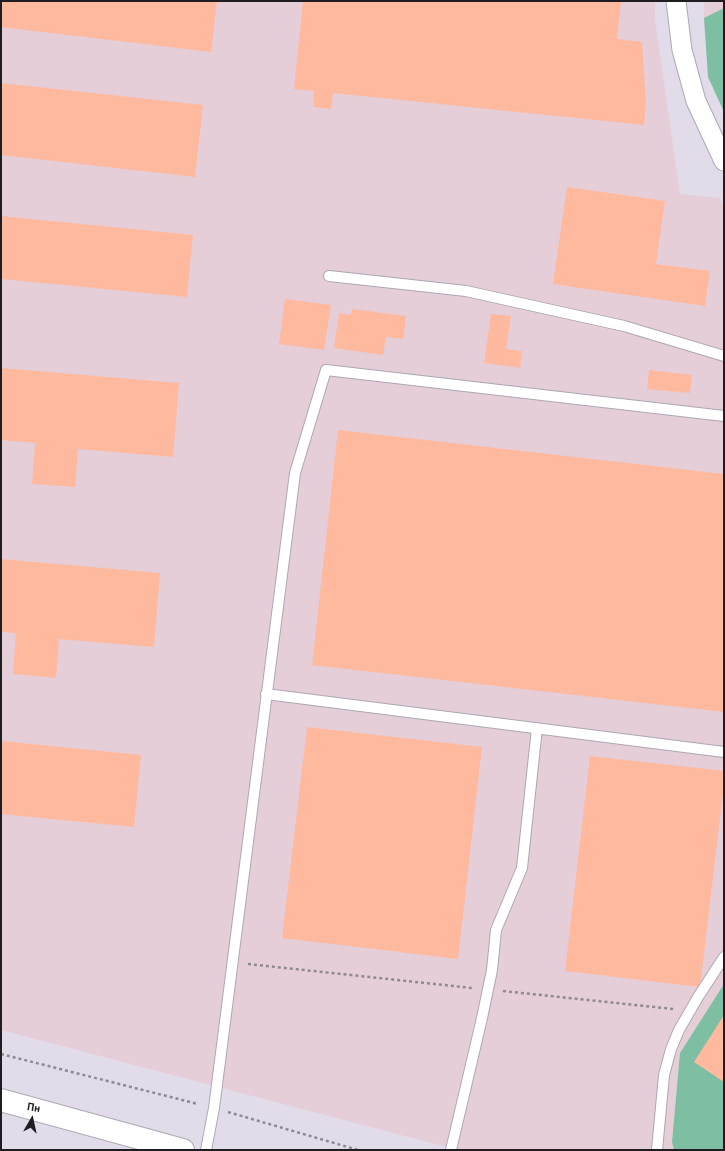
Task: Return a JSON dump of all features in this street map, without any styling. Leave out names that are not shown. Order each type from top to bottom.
[{"type":"main road","points":[[1,1100],[183,1150]]},
{"type":"street","points":[[676,1],[682,50],[696,101],[724,161]]},
{"type":"lane","points":[[329,276],[466,291],[624,326],[724,356]]},
{"type":"lane","points":[[206,1150],[214,1108],[295,473],[326,370],[724,416]]},
{"type":"lane","points":[[266,694],[724,752]]},
{"type":"lane","points":[[451,1150],[488,990],[496,930],[522,868],[537,728]]},
{"type":"lane","points":[[657,1150],[664,1075],[674,1042],[690,1011],[724,957]]},
{"type":"path","points":[[232,962],[690,1011]]},
{"type":"path","points":[[1,1054],[214,1108],[358,1150]]},
{"type":"shaded area","points":[[1,1],[655,1],[655,19],[680,194],[720,198],[724,208],[724,984],[680,1053],[672,1142],[674,1150],[458,1150],[1,1030]]},
{"type":"shaded area","points":[[704,1],[724,1],[724,8],[704,18]]},
{"type":"green space","points":[[724,8],[724,112],[708,77],[704,18]]},
{"type":"green space","points":[[724,984],[724,1150],[674,1150],[672,1142],[680,1053]]},
{"type":"building","points":[[1,1],[217,1],[211,52],[1,27]]},
{"type":"building","points":[[303,1],[621,1],[617,39],[642,42],[646,103],[644,125],[333,93],[331,109],[313,107],[314,91],[294,89]]},
{"type":"building","points":[[1,83],[203,105],[195,177],[1,155]]},
{"type":"building","points":[[567,187],[665,201],[656,264],[710,271],[705,306],[553,284]]},
{"type":"building","points":[[1,216],[193,235],[187,297],[1,279]]},
{"type":"building","points":[[285,299],[331,305],[324,350],[279,344]]},
{"type":"building","points":[[352,309],[406,316],[403,339],[386,337],[383,355],[334,348],[339,313],[351,315]]},
{"type":"building","points":[[491,314],[511,316],[506,349],[522,351],[520,368],[484,363]]},
{"type":"building","points":[[1,368],[179,383],[173,457],[78,449],[75,487],[32,484],[35,443],[1,440]]},
{"type":"building","points":[[649,370],[692,375],[690,393],[647,389]]},
{"type":"building","points":[[338,430],[724,474],[724,712],[312,665]]},
{"type":"building","points":[[1,559],[160,573],[154,647],[59,639],[56,678],[13,674],[16,633],[1,632]]},
{"type":"building","points":[[307,727],[482,747],[458,959],[282,938]]},
{"type":"building","points":[[1,741],[141,755],[134,827],[1,814]]},
{"type":"building","points":[[590,756],[724,771],[724,784],[700,987],[565,971]]},
{"type":"building","points":[[724,1015],[724,1082],[694,1062]]}]
